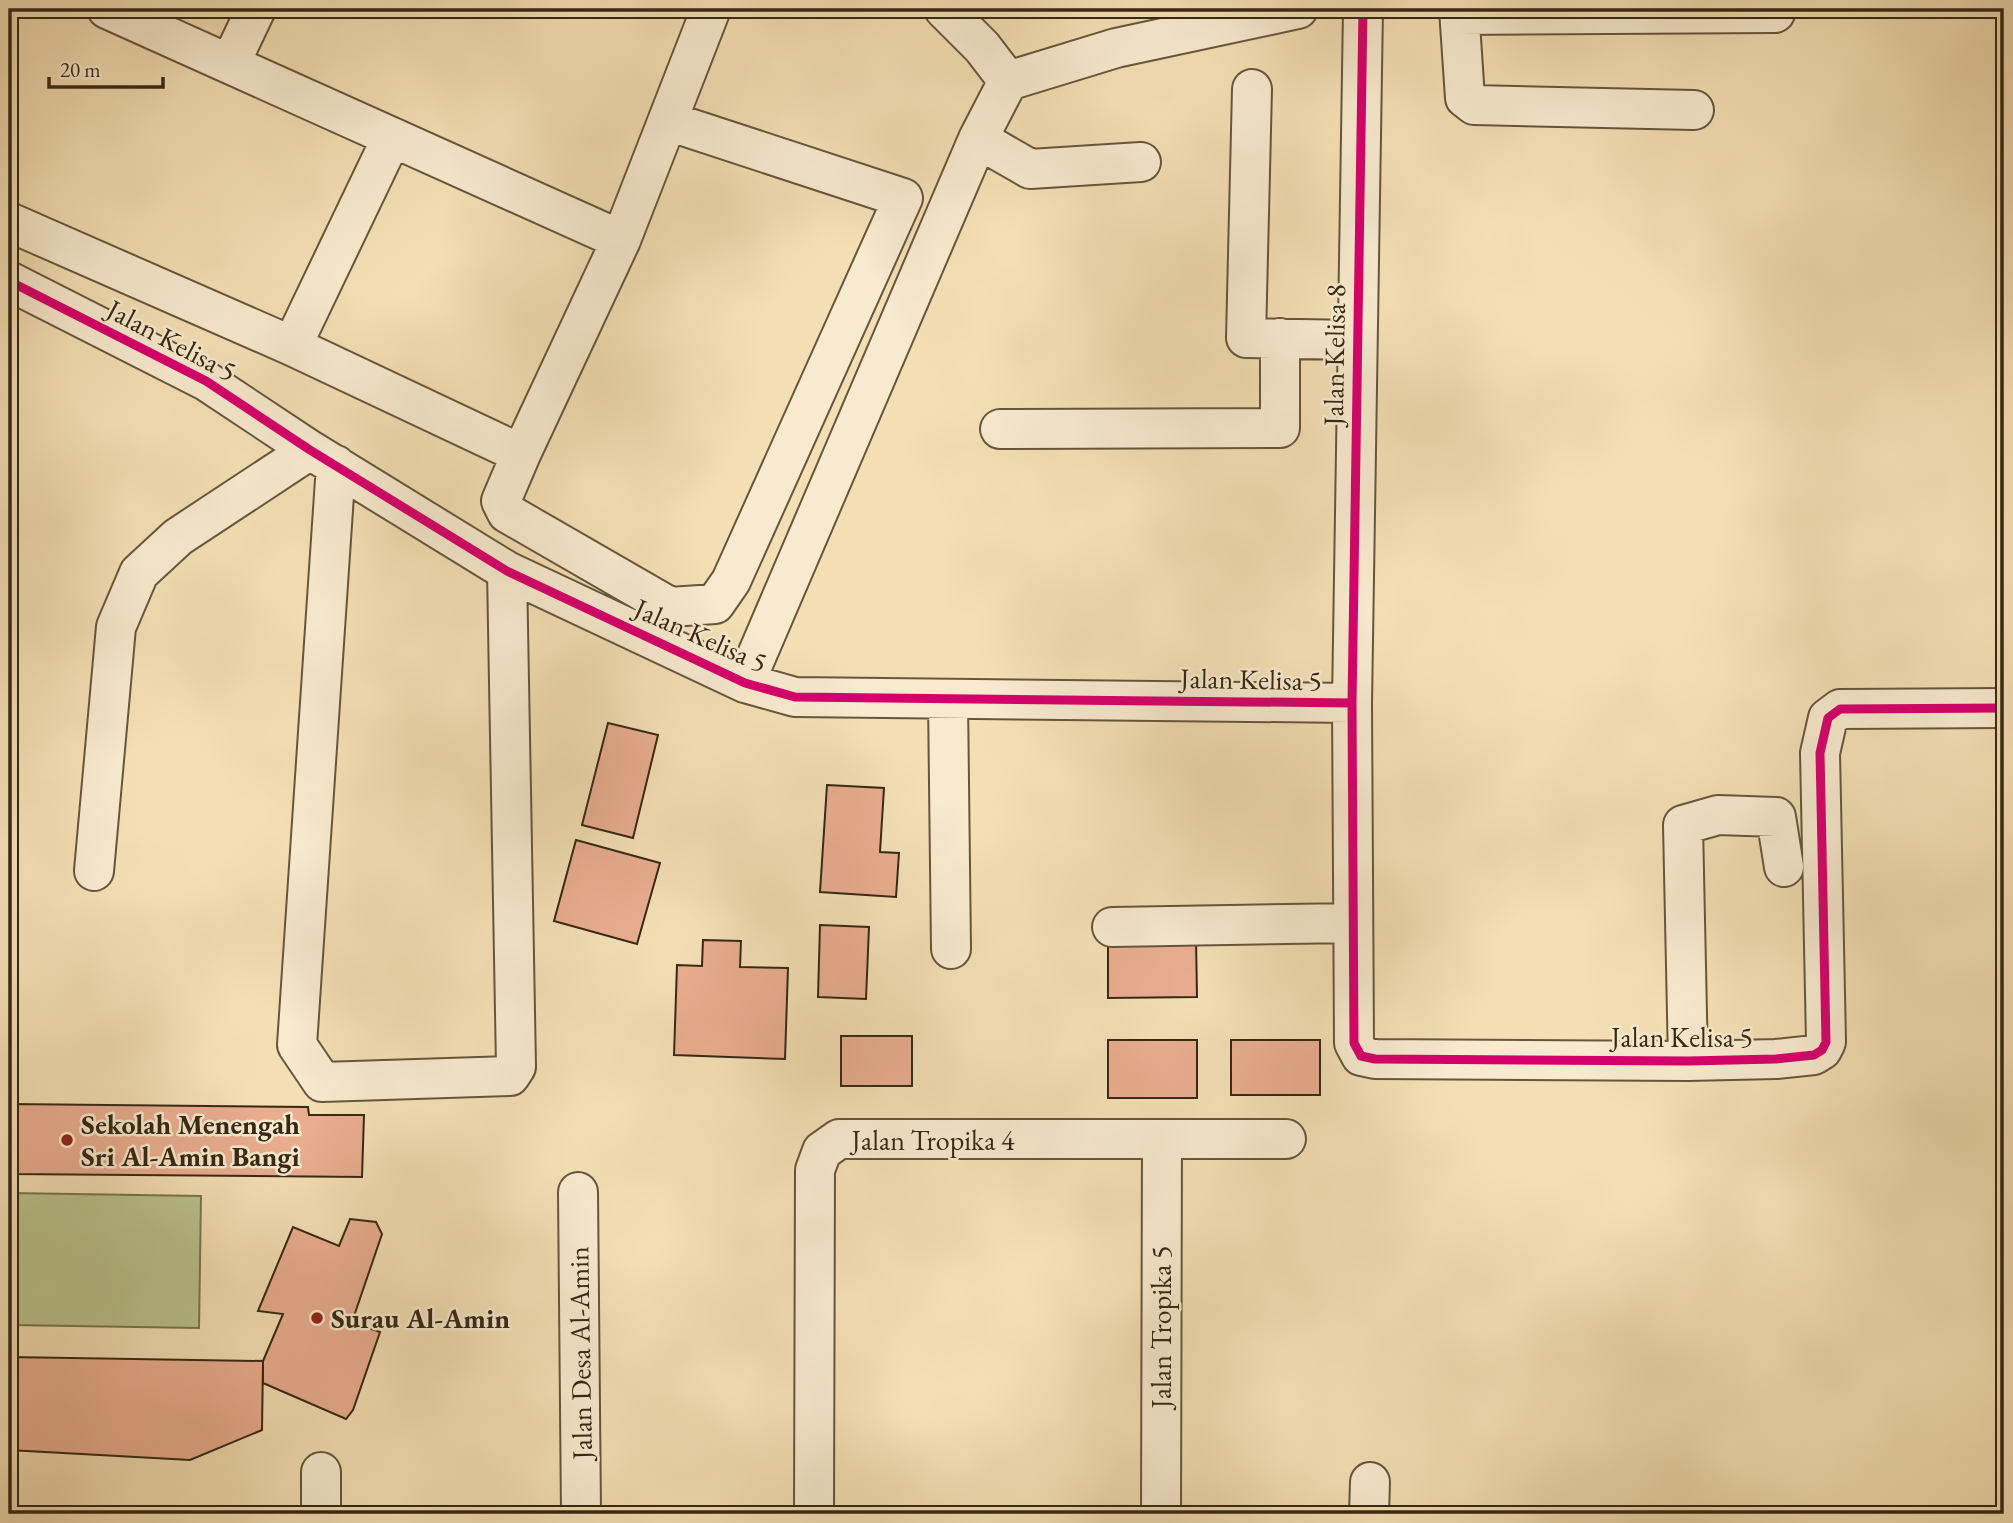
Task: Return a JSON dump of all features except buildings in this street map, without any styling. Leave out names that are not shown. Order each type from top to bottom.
[{"type":"street","points":[[107,9],[621,240]]},
{"type":"street","points":[[230,64],[256,9]]},
{"type":"street","points":[[668,121],[903,198],[731,581],[715,604],[670,607],[506,513],[501,501],[621,240],[711,9]]},
{"type":"street","points":[[944,9],[982,47],[1008,81]]},
{"type":"street","points":[[745,683],[978,139],[1008,81],[1116,48],[1298,9]]},
{"type":"street","name":"Jalan Kelisa 8","points":[[1352,703],[1363,9]]},
{"type":"street","points":[[1694,110],[1474,105],[1465,98],[1459,12],[1775,13]]},
{"type":"street","points":[[1252,89],[1247,338],[1357,340]]},
{"type":"street","points":[[292,346],[392,137]]},
{"type":"street","points":[[978,139],[1030,169],[1141,162]]},
{"type":"street","points":[[9,222],[292,346],[521,454]]},
{"type":"street","name":"Jalan Kelisa 5","points":[[9,281],[206,381],[323,458],[506,571],[745,683],[795,697],[1352,703],[1354,1044],[1361,1056],[1375,1059],[1688,1061],[1776,1059],[1814,1055],[1822,1050],[1826,1042],[1820,754],[1828,718],[1840,709],[2004,708]]},
{"type":"street","points":[[1000,429],[1280,428],[1280,338]]},
{"type":"street","points":[[323,458],[297,1045],[322,1082],[510,1076],[516,1067],[506,571]]},
{"type":"street","points":[[94,871],[116,627],[139,573],[178,537],[323,458]]},
{"type":"street","points":[[948,699],[951,949]]},
{"type":"street","points":[[1688,1061],[1683,825],[1718,815],[1776,817],[1784,867]]},
{"type":"street","points":[[1112,927],[1352,923]]},
{"type":"street","name":"Jalan Tropika 4","points":[[814,1514],[815,1170],[822,1151],[839,1139],[1286,1139]]},
{"type":"street","name":"Jalan Tropika 5","points":[[1161,1514],[1162,1140]]},
{"type":"street","name":"Jalan Desa Al-Amin","points":[[578,1192],[581,1514]]},
{"type":"street","points":[[321,1472],[321,1514]]},
{"type":"green space","points":[[9,1193],[201,1196],[199,1328],[9,1325]]},
{"type":"cycle path","points":[[1363,9],[1352,703],[1354,1043],[1361,1056],[1375,1059],[1688,1061],[1776,1059],[1814,1055],[1822,1050],[1826,1042],[1820,753],[1828,718],[1840,709],[2004,708]]},
{"type":"cycle path","points":[[9,281],[206,381],[310,450],[507,571],[745,683],[795,697],[1352,703]]},
{"type":"place","name":"Sekolah Menengah Sri Al-Amin Bangi","points":[[67,1140]]},
{"type":"place","name":"Surau Al-Amin","points":[[317,1318]]}]
